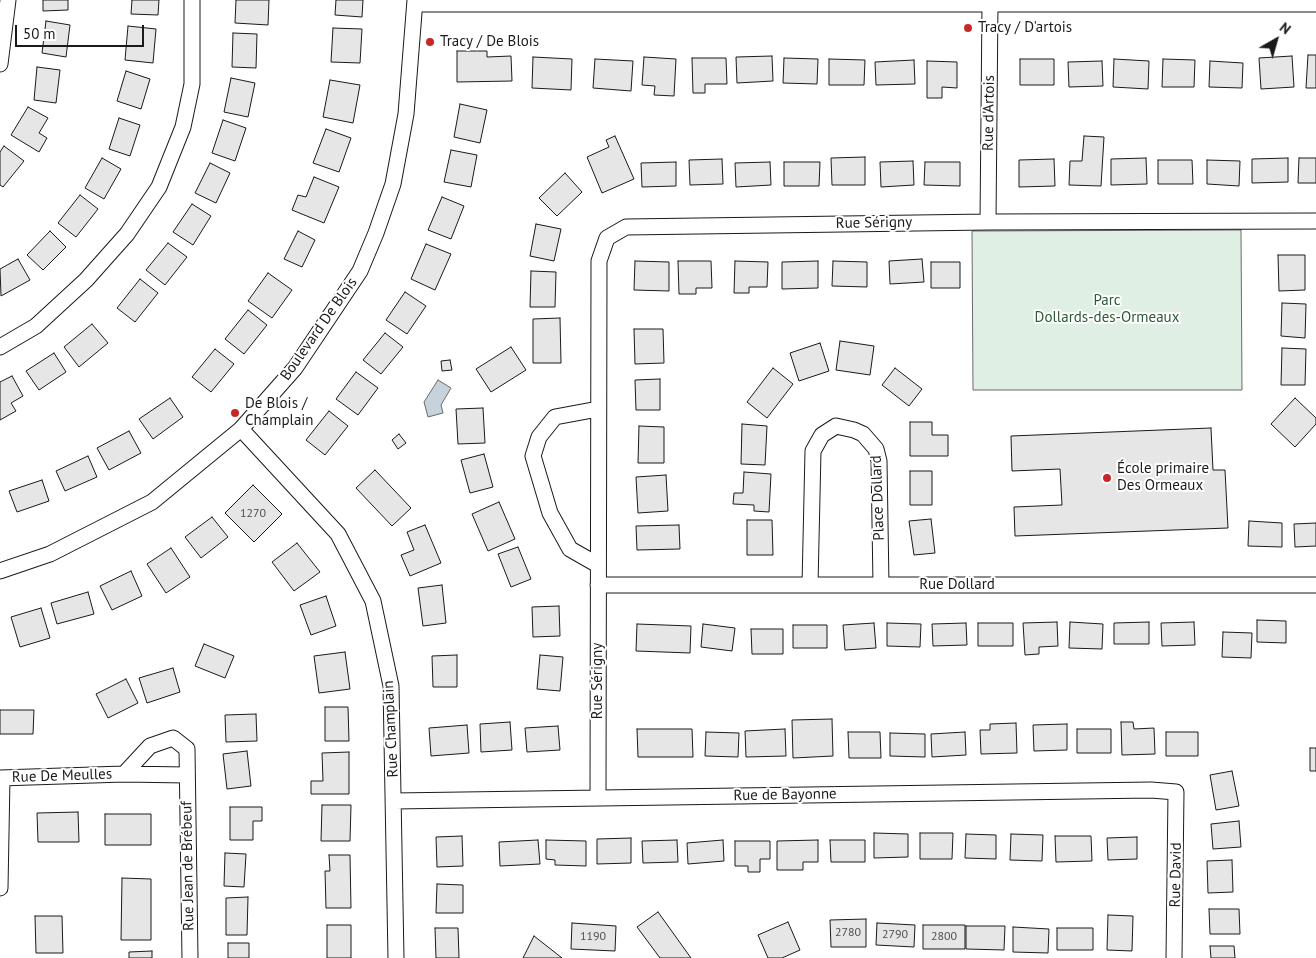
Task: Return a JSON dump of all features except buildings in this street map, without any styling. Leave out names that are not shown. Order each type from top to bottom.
[{"type":"street","points":[[0,64],[8,0]]},
{"type":"street","points":[[0,347],[36,326],[86,280],[127,234],[158,187],[183,127],[192,84],[192,0]]},
{"type":"street","points":[[415,2],[1316,4]]},
{"type":"street","name":"Boulevard De Blois","points":[[0,571],[50,554],[152,502],[241,429],[295,368],[360,271],[376,234],[393,184],[406,114],[415,2]]},
{"type":"street","name":"Rue d'Artois","points":[[988,222],[990,4]]},
{"type":"street","name":"Rue Sérigny","points":[[598,797],[599,261],[607,238],[626,227],[988,222],[1316,221]]},
{"type":"street","points":[[598,409],[555,418],[538,438],[533,456],[550,513],[570,549],[598,565]]},
{"type":"street","name":"Place Dollard","points":[[810,585],[813,451],[822,436],[836,426],[863,434],[876,449],[879,461],[881,585]]},
{"type":"street","name":"Rue Champlain","points":[[241,429],[338,534],[373,601],[391,686],[396,958]]},
{"type":"street","name":"Rue Dollard","points":[[598,585],[1316,585]]},
{"type":"street","name":"Rue De Meulles","points":[[1,778],[124,774],[186,775],[187,749],[173,738],[150,746],[124,774]]},
{"type":"street","name":"Rue Jean de Brébeuf","points":[[186,775],[190,958]]},
{"type":"street","points":[[0,888],[1,778]]},
{"type":"street","name":"Rue de Bayonne","points":[[394,800],[1151,790],[1176,792]]},
{"type":"street","name":"Rue David","points":[[1174,958],[1176,792]]},
{"type":"green space","name":"Parc Dollards-des-Ormeaux","points":[[1241,230],[1242,390],[973,390],[972,231]]},
{"type":"shaded area","points":[[438,380],[451,388],[441,405],[443,413],[428,417],[424,402]]},
{"type":"place","name":"Tracy / D'artois","points":[[968,28]]},
{"type":"place","name":"Tracy / De Blois","points":[[430,42]]},
{"type":"place","name":"De Blois / Champlain","points":[[235,413]]},
{"type":"place","name":"École primaire Des Ormeaux","points":[[1107,478]]}]
